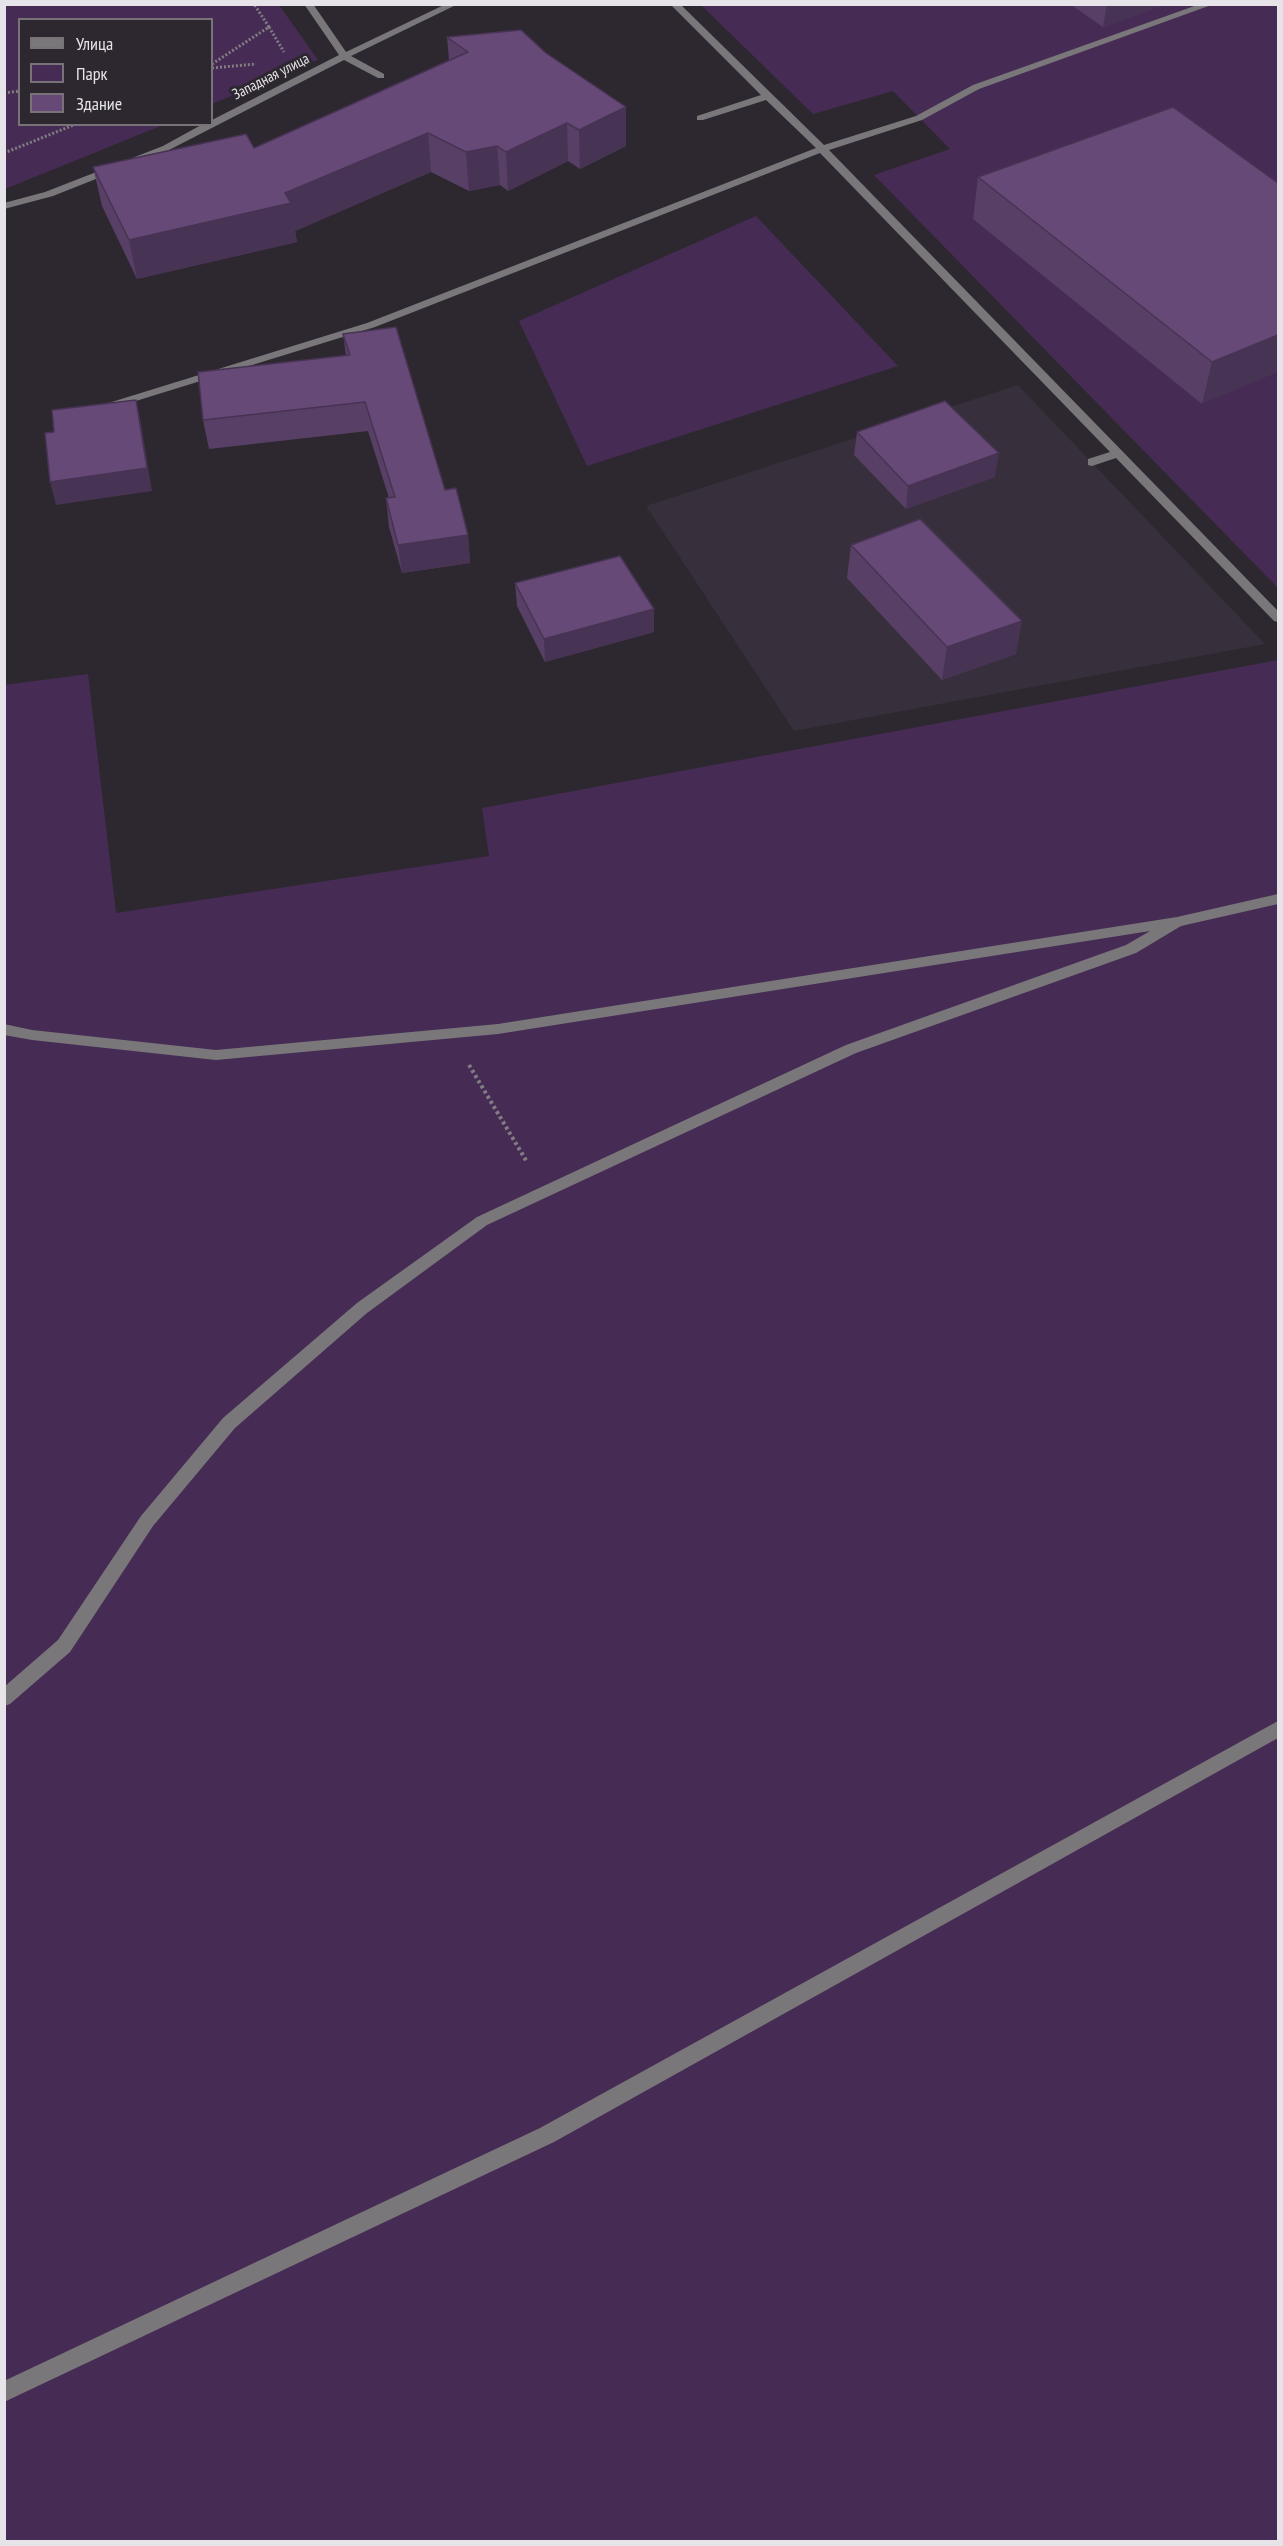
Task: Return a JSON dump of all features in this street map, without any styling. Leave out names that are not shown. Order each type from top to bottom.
[{"type":"street","points":[[308,4],[344,56],[381,76]]},
{"type":"street","name":"Западная улица","points":[[213,123],[344,56],[454,4]]},
{"type":"street","points":[[674,4],[822,149],[1278,618]]},
{"type":"street","points":[[93,411],[371,325],[822,149],[919,118],[976,87],[1210,4]]},
{"type":"street","points":[[700,118],[768,96]]},
{"type":"street","name":"Западная улица","points":[[4,206],[49,194],[123,165],[166,148],[207,126]]},
{"type":"street","points":[[1092,462],[1118,453]]},
{"type":"street","points":[[4,1029],[32,1035],[216,1055],[450,1034],[510,1027],[1177,922],[1278,899]]},
{"type":"street","points":[[4,1698],[64,1646],[147,1521],[230,1423],[362,1308],[482,1221],[851,1049],[1131,949],[1177,922]]},
{"type":"street","points":[[4,2392],[547,2135],[1278,1729]]},
{"type":"path","points":[[254,4],[289,61]]},
{"type":"path","points":[[213,63],[269,27]]},
{"type":"path","points":[[4,153],[71,126]]},
{"type":"path","points":[[450,1034],[545,1191]]},
{"type":"shaded area","points":[[1018,385],[1265,644],[794,731],[646,506]]},
{"type":"green space","points":[[4,5],[279,5],[318,60],[213,104],[213,18],[18,18],[18,126],[161,126],[5,189]]},
{"type":"green space","points":[[701,5],[1278,5],[1278,588],[874,175],[950,149],[893,91],[813,114]]},
{"type":"green space","points":[[756,216],[898,366],[587,466],[519,321]]},
{"type":"green space","points":[[1278,660],[1278,2541],[5,2541],[4,685],[88,674],[116,913],[489,856],[482,808]]},
{"type":"building","points":[[521,30],[546,53],[626,107],[579,130],[567,123],[506,152],[497,146],[466,152],[428,133],[285,193],[291,203],[129,240],[93,167],[246,134],[254,148],[468,52],[447,37]]},
{"type":"building","points":[[1173,107],[1278,183],[1278,335],[1212,362],[978,177]]},
{"type":"building","points":[[396,327],[445,490],[456,488],[468,535],[398,545],[386,498],[395,497],[365,402],[203,420],[198,372],[350,355],[343,334]]},
{"type":"building","points":[[136,400],[147,468],[50,482],[45,433],[54,432],[52,410]]},
{"type":"building","points":[[945,401],[999,453],[908,486],[857,432]]},
{"type":"building","points":[[920,519],[1022,621],[947,647],[851,545]]},
{"type":"building","points":[[620,556],[654,609],[544,639],[515,583]]}]
